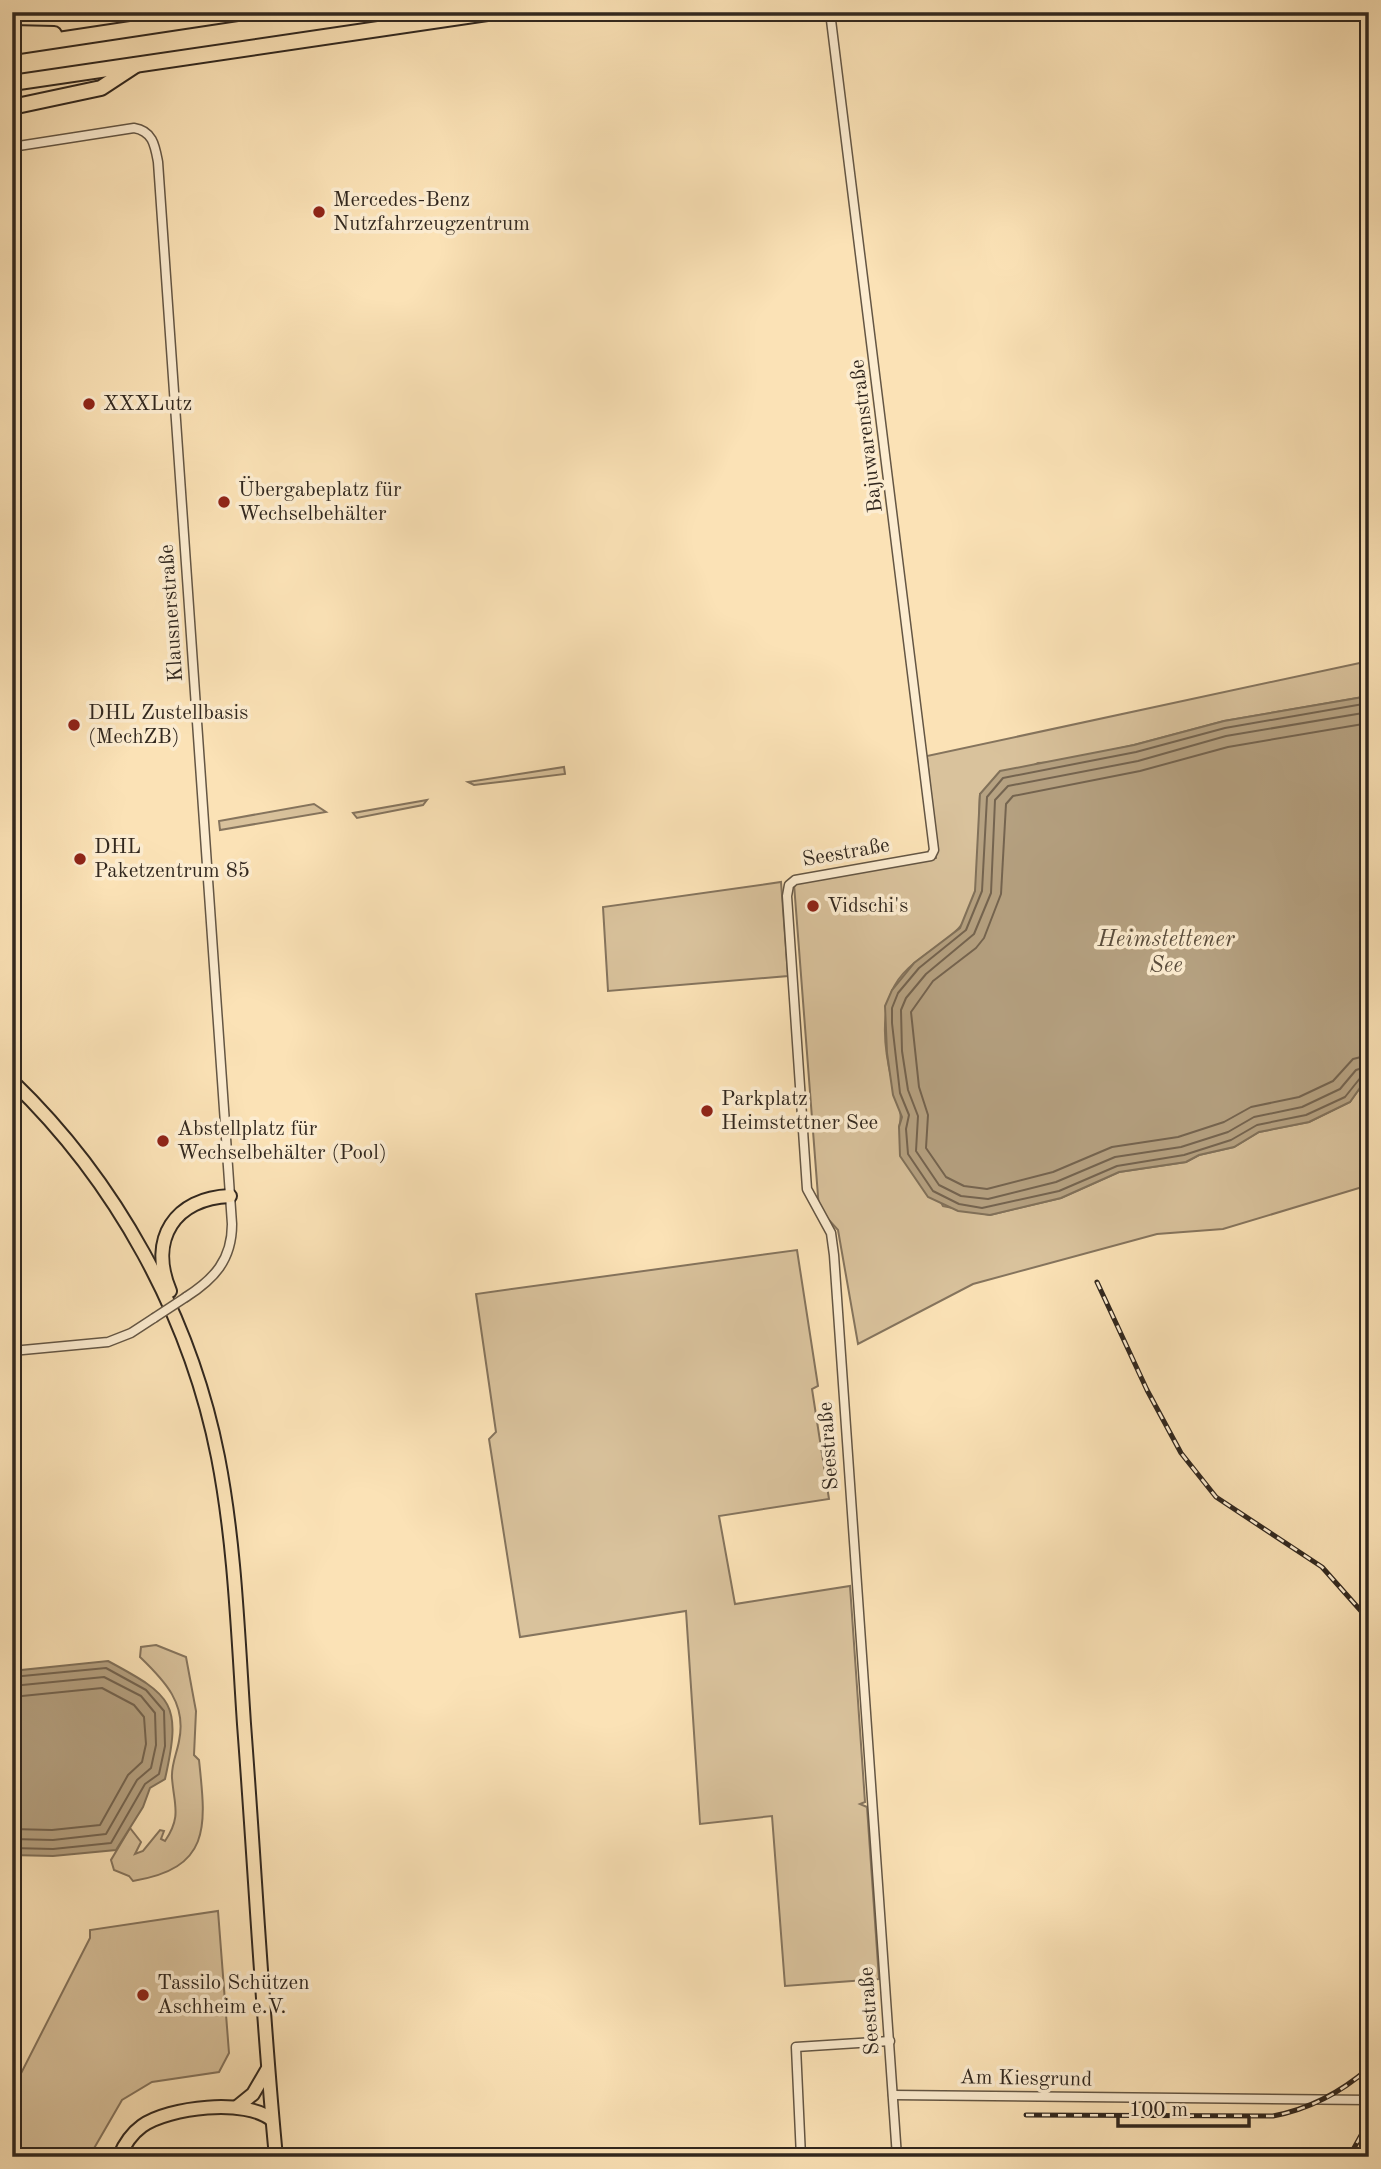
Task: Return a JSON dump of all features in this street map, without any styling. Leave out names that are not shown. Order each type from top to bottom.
[{"type":"highway","points":[[12,47],[244,12]]},
{"type":"highway","points":[[12,83],[140,62],[494,12]]},
{"type":"highway","points":[[12,33],[87,36]]},
{"type":"highway","points":[[12,107],[101,88],[140,62]]},
{"type":"main road","points":[[12,1081],[68,1142],[112,1201],[152,1269],[186,1347],[217,1454],[229,1533],[276,2157]]},
{"type":"main road","points":[[186,1347],[186,1328],[162,1267],[166,1236],[172,1223],[194,1202],[230,1196]]},
{"type":"main road","points":[[237,2107],[253,2094],[268,2070]]},
{"type":"main road","points":[[119,2157],[132,2136],[155,2119],[185,2112],[237,2107],[256,2110],[272,2120]]},
{"type":"street","name":"Bajuwarenstraße","points":[[830,12],[922,741],[934,850],[931,856]]},
{"type":"street","name":"Klausnerstraße","points":[[12,147],[122,128],[142,130],[152,138],[156,149],[232,1235],[225,1259],[215,1276],[131,1333],[108,1342],[12,1350]]},
{"type":"street","name":"Seestraße","points":[[897,2157],[834,1255],[831,1233],[807,1189],[786,896],[789,885],[795,880],[931,856]]},
{"type":"street","points":[[801,2157],[796,2047],[890,2041]]},
{"type":"street","name":"Am Kiesgrund","points":[[892,2095],[1369,2100]]},
{"type":"shaded area","points":[[1369,661],[1369,696],[1224,721],[1059,762],[1038,763],[980,794],[979,865],[973,901],[958,929],[913,964],[897,981],[888,1002],[885,1036],[889,1070],[900,1110],[899,1127],[943,1206],[990,1215],[1061,1198],[1119,1172],[1186,1162],[1199,1155],[1234,1147],[1259,1132],[1309,1122],[1350,1102],[1369,1075],[1369,1185],[1223,1229],[1157,1234],[973,1284],[858,1344],[838,1230],[819,1209],[794,884],[936,858],[927,756]]},
{"type":"shaded area","points":[[564,767],[565,774],[474,785],[468,782]]},
{"type":"shaded area","points":[[427,800],[423,805],[357,818],[353,813]]},
{"type":"shaded area","points":[[314,804],[326,812],[220,830],[219,821]]},
{"type":"shaded area","points":[[781,882],[788,976],[608,991],[603,907]]},
{"type":"shaded area","points":[[797,1250],[818,1386],[812,1389],[829,1499],[719,1516],[735,1604],[850,1586],[865,1802],[860,1804],[867,1807],[879,1979],[785,1986],[772,1816],[700,1824],[686,1611],[520,1637],[489,1439],[496,1432],[476,1294]]},
{"type":"shaded area","points":[[156,1645],[186,1657],[196,1711],[194,1755],[199,1760],[202,1824],[198,1840],[190,1854],[178,1866],[159,1875],[133,1881],[129,1876],[114,1870],[111,1860],[130,1828],[141,1842],[135,1854],[143,1851],[160,1830],[164,1831],[161,1839],[165,1841],[175,1817],[172,1773],[181,1728],[180,1716],[172,1694],[140,1657],[141,1647]]},
{"type":"shaded area","name":"Tassilo Schützen Aschheim e.V.","points":[[218,1911],[229,2053],[219,2072],[152,2082],[122,2100],[89,2157],[12,2157],[12,2091],[90,1938],[90,1930]]},
{"type":"water","name":"Heimstettener See","points":[[1369,696],[1369,1075],[1350,1102],[1309,1122],[1259,1132],[1234,1147],[1199,1155],[1186,1162],[1119,1172],[1061,1198],[990,1215],[958,1211],[928,1197],[900,1156],[899,1127],[902,1117],[893,1095],[887,1053],[885,1006],[892,990],[914,963],[960,928],[975,891],[980,794],[1000,771],[1134,745],[1224,721]]},
{"type":"water","points":[[108,1661],[147,1684],[167,1705],[172,1717],[172,1733],[165,1779],[150,1788],[143,1807],[116,1850],[53,1856],[12,1855],[12,1671]]},
{"type":"railway","points":[[1097,1282],[1147,1390],[1181,1453],[1216,1497],[1322,1567],[1369,1620]]},
{"type":"railway","points":[[1026,2115],[1273,2116],[1324,2099],[1369,2068]]},
{"type":"railway","points":[[1349,2157],[1369,2121]]},
{"type":"place","name":"Mercedes-Benz Nutzfahrzeugzentrum","points":[[319,212]]},
{"type":"place","name":"XXXLutz","points":[[89,404]]},
{"type":"place","name":"Übergabeplatz für Wechselbehälter","points":[[224,502]]},
{"type":"place","name":"DHL Zustellbasis (MechZB)","points":[[74,725]]},
{"type":"place","name":"DHL Paketzentrum 85","points":[[80,859]]},
{"type":"place","name":"Vidschi's","points":[[813,906]]},
{"type":"place","name":"Parkplatz Heimstettner See","points":[[707,1111]]},
{"type":"place","name":"Abstellplatz für Wechselbehälter (Pool)","points":[[163,1141]]},
{"type":"place","name":"Tassilo Schützen Aschheim e.V.","points":[[143,1995]]}]
